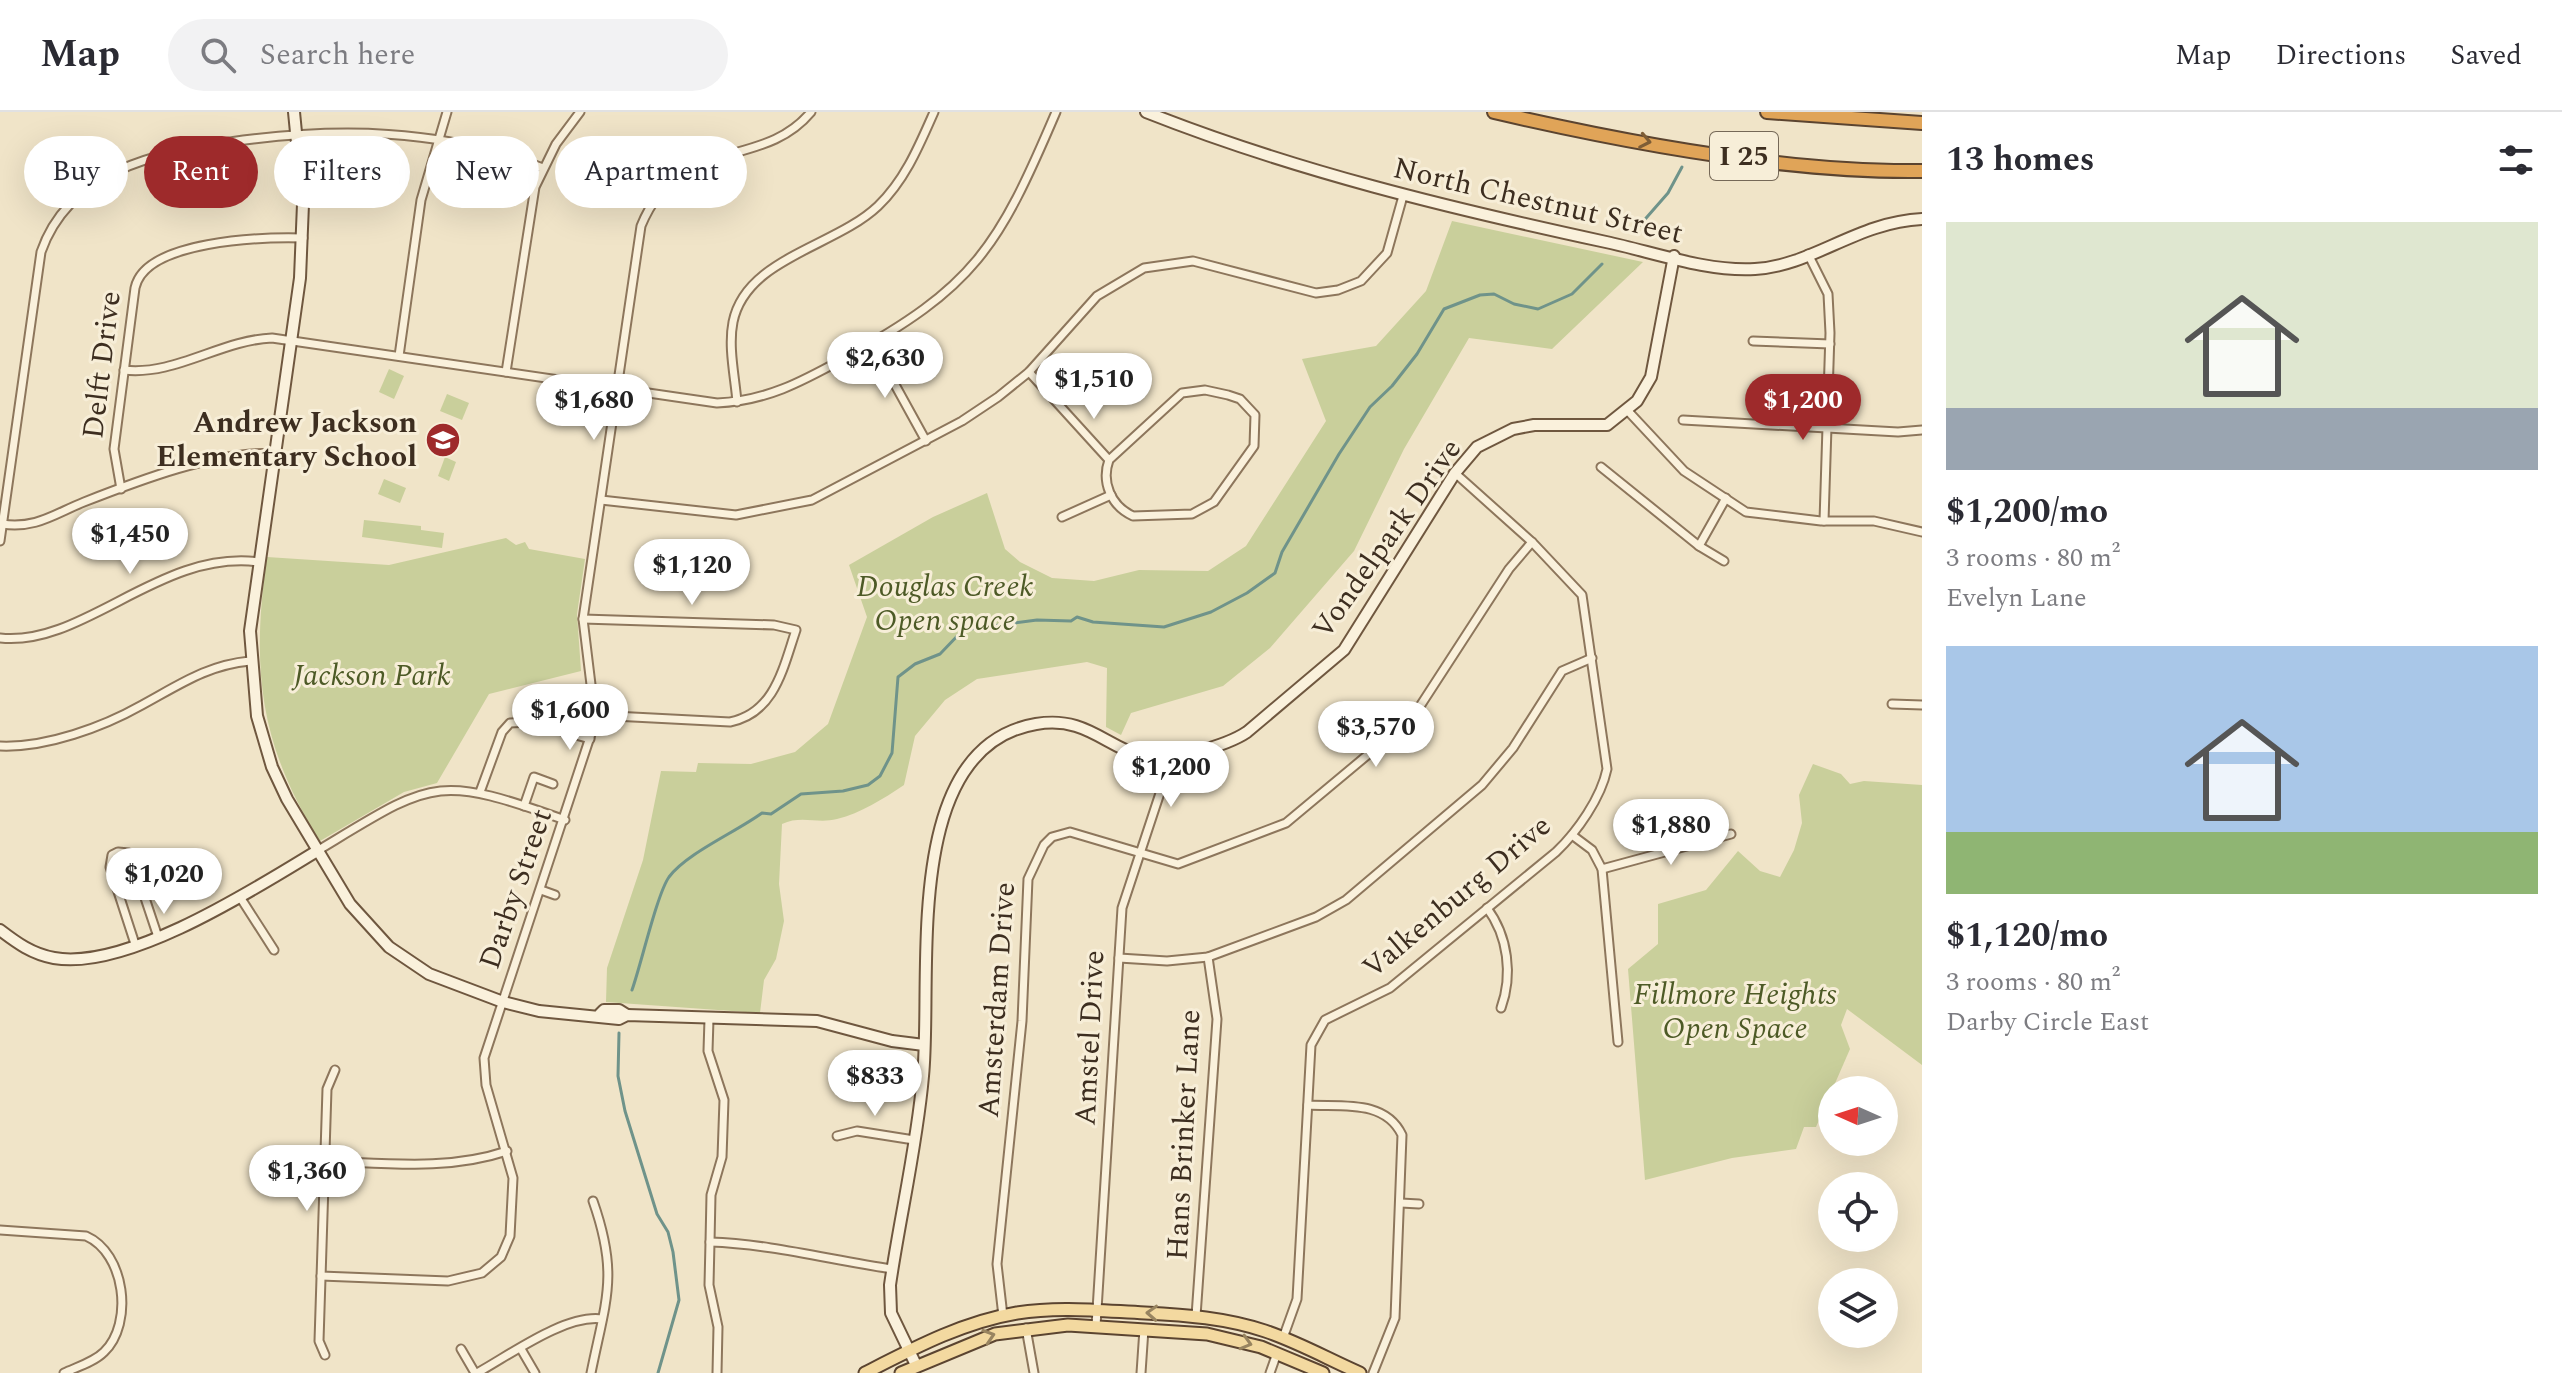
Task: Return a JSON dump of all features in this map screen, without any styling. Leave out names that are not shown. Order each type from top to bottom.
[{"type":"highway","name":"I 25","points":[[1494,112],[1737,155],[1847,168],[1922,171]]},
{"type":"highway","name":"I 25","points":[[1767,112],[1922,123]]},
{"type":"main road","points":[[865,1373],[949,1333],[1003,1316],[1039,1311],[1098,1310],[1196,1316],[1238,1323],[1283,1338],[1360,1373]]},
{"type":"main road","points":[[901,1373],[918,1369],[995,1334],[1026,1327],[1096,1326],[1207,1334],[1277,1353],[1323,1373]]},
{"type":"street","points":[[294,112],[303,238],[259,562],[250,661],[257,716],[272,767],[317,851],[350,904],[389,947],[429,974],[503,1002],[539,1011],[600,1014],[603,1018],[619,1019],[627,1015],[817,1021],[892,1041],[924,1045]]},
{"type":"street","points":[[438,136],[447,112]]},
{"type":"street","points":[[506,372],[531,206],[543,168],[580,112]]},
{"type":"street","name":"Darby Street","points":[[321,1276],[448,1281],[482,1273],[501,1257],[510,1236],[513,1178],[484,1067],[485,1051],[590,739],[594,715],[583,619],[638,241],[657,194],[667,182],[696,164],[783,135],[811,112]]},
{"type":"street","points":[[737,402],[733,322],[745,294],[769,272],[848,229],[879,205],[907,169],[934,112]]},
{"type":"street","points":[[124,370],[151,371],[259,339],[399,356],[717,403],[777,393],[927,310],[970,271],[1011,213],[1056,112]]},
{"type":"street","name":"North Chestnut Street","points":[[1146,112],[1297,166],[1403,196],[1751,270],[1773,267],[1878,224],[1922,219]]},
{"type":"street","points":[[0,541],[37,268],[44,243],[61,214],[86,188],[131,164],[200,146],[297,133],[366,132],[426,140]]},
{"type":"street","points":[[539,167],[543,168]]},
{"type":"street","points":[[399,356],[426,180]]},
{"type":"street","points":[[601,500],[713,515],[766,511],[829,493],[962,421],[1029,372],[1097,296],[1126,276],[1160,263],[1209,263],[1316,293],[1338,290],[1361,281],[1387,253],[1403,196]]},
{"type":"street","name":"Delft Drive","points":[[121,489],[114,449],[137,279],[148,265],[206,246],[251,239],[303,238]]},
{"type":"street","points":[[1808,254],[1828,294],[1830,344],[1824,521]]},
{"type":"street","name":"Vondelpark Drive","points":[[1162,758],[1240,736],[1344,650],[1455,473],[1477,447],[1513,429],[1534,425],[1598,427],[1627,410],[1644,393],[1651,377],[1674,256]]},
{"type":"street","points":[[1753,341],[1830,344]]},
{"type":"street","points":[[872,343],[926,441]]},
{"type":"street","points":[[1029,372],[1109,460]]},
{"type":"street","points":[[1205,390],[1228,395],[1249,406],[1255,415],[1258,425],[1254,446],[1214,502],[1203,509],[1192,514],[1141,517],[1125,512],[1111,495],[1105,476],[1109,460],[1182,393],[1205,390]]},
{"type":"street","points":[[1627,410],[1684,471],[1746,512],[1824,521],[1874,521],[1922,532]]},
{"type":"street","points":[[1683,420],[1898,432],[1922,430]]},
{"type":"street","points":[[2,524],[32,526],[121,489],[234,453],[274,454]]},
{"type":"street","points":[[1601,467],[1699,546],[1724,561]]},
{"type":"street","name":"Valkenburg Drive","points":[[1283,1338],[1297,1299],[1311,1045],[1325,1020],[1380,995],[1572,835],[1601,788],[1607,769],[1582,595],[1532,542],[1455,473]]},
{"type":"street","points":[[1062,517],[1111,495]]},
{"type":"street","points":[[1699,546],[1726,498]]},
{"type":"street","name":"Amsterdam Drive","points":[[1003,1316],[997,1264],[1022,1021],[1028,879],[1036,855],[1052,837],[1080,833],[1170,863],[1187,862],[1272,830],[1299,814],[1413,717],[1509,569],[1532,542]]},
{"type":"street","points":[[0,638],[42,633],[160,579],[213,562],[229,559],[259,562]]},
{"type":"street","points":[[583,619],[774,625],[796,630],[768,700],[750,716],[730,722],[594,715]]},
{"type":"street","points":[[1119,958],[1167,961],[1208,957],[1316,917],[1356,893],[1482,785],[1513,748],[1562,671],[1592,658]]},
{"type":"street","points":[[0,746],[25,744],[103,723],[205,669],[250,661]]},
{"type":"street","points":[[1892,704],[1922,705]]},
{"type":"street","points":[[480,792],[502,732],[510,723],[530,722],[590,739]]},
{"type":"street","points":[[918,1369],[889,1303],[914,1140],[924,1045],[930,868],[955,791],[968,767],[1001,737],[1040,723],[1068,723],[1084,727],[1142,757],[1162,758]]},
{"type":"street","name":"Amstel Drive","points":[[1096,1326],[1124,895],[1162,787],[1162,758]]},
{"type":"street","points":[[524,806],[534,777],[553,784]]},
{"type":"street","points":[[0,930],[31,951],[57,958],[82,958],[158,937],[240,897],[410,796],[449,788],[480,792],[565,820]]},
{"type":"street","points":[[1602,869],[1731,834]]},
{"type":"street","points":[[1572,835],[1592,850],[1602,869],[1618,1042]]},
{"type":"street","points":[[135,944],[110,867],[112,855],[118,852],[129,853],[132,859],[158,937]]},
{"type":"street","points":[[541,890],[555,895]]},
{"type":"street","points":[[240,897],[274,950]]},
{"type":"street","points":[[1487,908],[1500,925],[1504,941],[1508,989],[1501,1008]]},
{"type":"street","name":"Hans Brinker Lane","points":[[1196,1316],[1217,1019],[1208,957]]},
{"type":"street","points":[[709,1019],[708,1051],[724,1100],[722,1157],[711,1195],[709,1285],[718,1327],[717,1373]]},
{"type":"street","points":[[325,1355],[319,1341],[324,1161],[327,1089],[335,1070]]},
{"type":"street","points":[[1308,1105],[1372,1109],[1391,1117],[1404,1145],[1395,1318],[1373,1373]]},
{"type":"street","points":[[837,1136],[857,1131],[914,1140]]},
{"type":"street","points":[[324,1161],[446,1165],[472,1162],[507,1151]]},
{"type":"street","points":[[591,1373],[610,1277],[609,1254],[593,1201]]},
{"type":"street","points":[[1401,1203],[1419,1204]]},
{"type":"street","points":[[0,1230],[86,1236],[98,1242],[116,1263],[120,1286],[117,1332],[104,1352],[64,1373]]},
{"type":"street","points":[[710,1242],[769,1246],[804,1256],[892,1269]]},
{"type":"street","points":[[461,1349],[476,1373],[580,1318],[602,1319]]},
{"type":"street","points":[[1026,1327],[1034,1373]]},
{"type":"street","points":[[1141,1373],[1144,1329]]},
{"type":"street","points":[[521,1349],[535,1373]]},
{"type":"street","points":[[1270,1373],[1277,1353]]},
{"type":"green space","name":"Douglas Creek Open space","points":[[1452,221],[1643,262],[1552,349],[1469,338],[1404,449],[1354,551],[1270,648],[1223,686],[1131,713],[1121,735],[1106,727],[1107,668],[1087,662],[977,679],[945,700],[915,736],[904,785],[872,805],[846,816],[782,824],[779,884],[784,921],[776,959],[764,980],[760,1013],[606,1002],[607,968],[643,860],[661,771],[696,772],[698,763],[751,764],[795,752],[828,724],[867,617],[849,565],[933,517],[987,493],[1005,549],[1020,562],[1052,578],[1094,581],[1139,570],[1208,571],[1246,546],[1326,421],[1302,359],[1376,346],[1426,291]]},
{"type":"green space","points":[[389,369],[404,376],[394,399],[379,392]]},
{"type":"green space","points":[[447,394],[469,403],[462,420],[440,411]]},
{"type":"green space","points":[[445,457],[456,462],[449,481],[438,476]]},
{"type":"green space","points":[[384,479],[406,488],[400,503],[378,494]]},
{"type":"green space","points":[[364,520],[421,526],[421,530],[444,533],[442,548],[362,537]]},
{"type":"green space","name":"Jackson Park","points":[[506,538],[516,545],[525,542],[529,549],[585,559],[577,614],[581,671],[489,694],[437,783],[404,792],[320,841],[284,772],[265,705],[260,635],[267,557],[389,565]]},
{"type":"green space","name":"Fillmore Heights Open Space","points":[[1813,764],[1841,774],[1850,784],[1864,781],[1922,785],[1922,1065],[1847,1009],[1841,1025],[1850,1049],[1838,1076],[1818,1076],[1818,1122],[1816,1127],[1804,1127],[1796,1149],[1732,1158],[1645,1180],[1628,969],[1658,944],[1658,904],[1706,890],[1738,851],[1760,871],[1780,877],[1794,850],[1802,823],[1799,795]]},
{"type":"waterway","points":[[1640,225],[1668,193],[1682,167]]},
{"type":"waterway","points":[[632,990],[659,898],[677,868],[762,813],[771,814],[801,794],[843,791],[868,785],[880,776],[892,753],[898,677],[915,664],[940,654],[963,630],[1037,620],[1071,621],[1077,617],[1093,622],[1164,627],[1211,612],[1247,593],[1275,573],[1282,552],[1339,454],[1370,407],[1392,386],[1417,354],[1444,309],[1480,295],[1494,294],[1514,304],[1538,309],[1572,294],[1602,264]]},
{"type":"waterway","points":[[619,1033],[618,1076],[625,1111],[657,1214],[668,1232],[679,1300],[658,1373]]},
{"type":"place","name":"Andrew Jackson Elementary School","points":[[443,440]]}]
